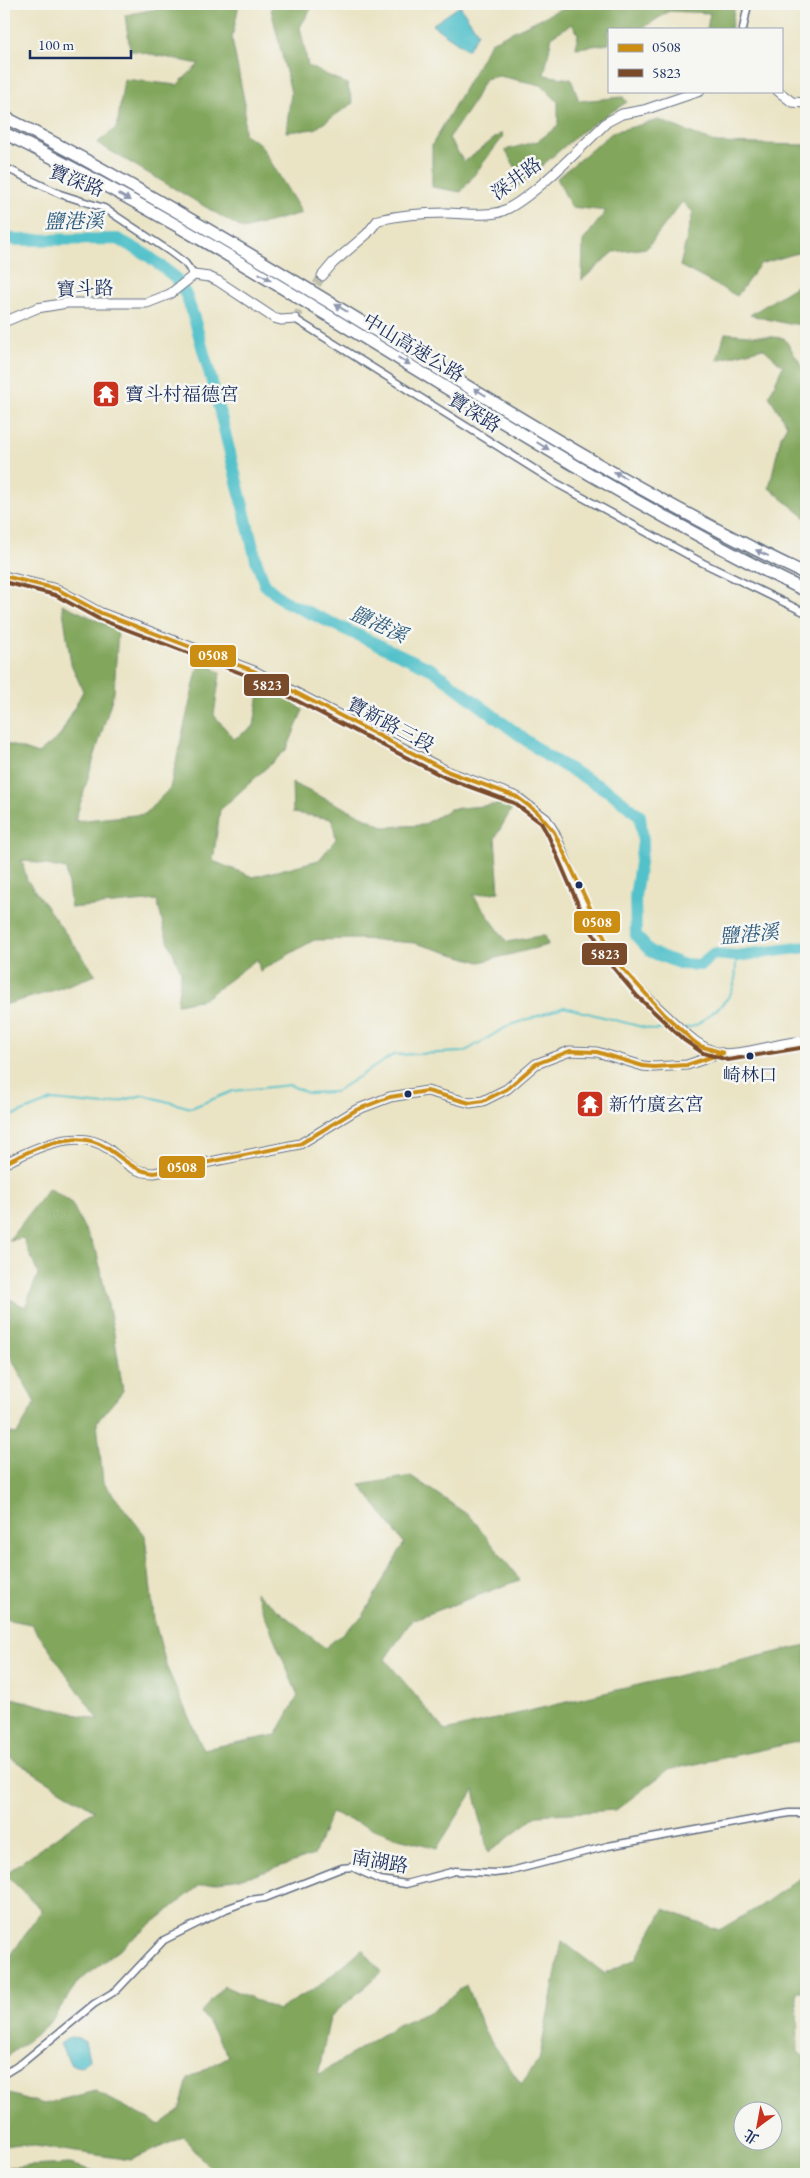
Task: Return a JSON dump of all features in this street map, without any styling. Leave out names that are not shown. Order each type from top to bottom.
[{"type":"highway","name":"中山高速公路","points":[[4,117],[99,167],[211,231],[645,489],[747,546],[806,574]]},
{"type":"highway","name":"中山高速公路","points":[[4,133],[52,156],[263,276],[612,487],[735,556],[806,591]]},
{"type":"street","points":[[743,28],[748,4]]},
{"type":"street","name":"深井路","points":[[322,276],[333,263],[368,234],[378,220],[395,216],[496,213],[528,194],[607,122],[622,114],[644,110],[697,92]]},
{"type":"street","points":[[779,92],[792,102],[806,103]]},
{"type":"street","name":"寶深路","points":[[4,167],[60,194],[104,208],[170,251],[185,263],[194,275],[214,278],[274,318],[281,320],[295,319],[558,484],[703,563],[806,613]]},
{"type":"street","name":"寶斗路","points":[[4,322],[37,308],[67,302],[147,303],[170,294],[194,275]]},
{"type":"street","name":"寶新路三段","points":[[4,576],[57,589],[101,613],[254,671],[409,754],[449,772],[517,797],[527,803],[546,819],[554,832],[595,922],[615,960],[665,1015],[692,1040],[709,1050],[722,1053]]},
{"type":"street","points":[[4,1164],[33,1150],[62,1141],[80,1139],[104,1146],[131,1168],[154,1173],[300,1144],[364,1106],[413,1092],[427,1091],[470,1103],[483,1101],[506,1088],[543,1060],[570,1051],[597,1052],[643,1066],[654,1067],[687,1065],[722,1053],[788,1042],[806,1041]]},
{"type":"street","name":"南湖路","points":[[4,2074],[22,2063],[94,2004],[117,1990],[164,1940],[226,1909],[250,1900],[265,1898],[342,1868],[352,1867],[380,1880],[406,1884],[455,1871],[494,1873],[550,1862],[608,1846],[789,1813],[806,1812]]},
{"type":"green space","points":[[182,4],[239,4],[232,39],[245,105],[244,134],[260,144],[302,213],[243,229],[97,143],[117,127],[124,79],[177,85],[199,64],[130,50],[125,15]]},
{"type":"green space","points":[[273,4],[314,4],[300,27],[308,66],[347,84],[353,103],[315,129],[286,132],[291,93],[271,9]]},
{"type":"green space","points":[[571,4],[735,4],[731,28],[707,28],[710,13],[669,11],[644,28],[608,28],[608,44],[576,48],[578,34],[572,24],[552,36],[544,75],[571,79],[579,101],[623,97],[627,102],[581,132],[503,199],[502,195],[520,175],[505,150],[538,141],[558,126],[558,102],[541,85],[499,76],[485,79],[471,106],[449,138],[464,162],[500,134],[503,137],[461,192],[432,187],[432,145],[491,42]]},
{"type":"green space","points":[[659,120],[716,143],[806,145],[806,258],[801,252],[760,264],[737,296],[680,266],[693,212],[682,202],[647,248],[614,252],[582,280],[583,241],[606,211],[571,207],[557,178],[613,132]]},
{"type":"green space","points":[[806,280],[806,325],[784,323],[750,315]]},
{"type":"green space","points":[[725,333],[784,338],[806,372],[806,518],[769,488],[781,436],[787,425],[769,396],[783,366],[763,348],[717,360]]},
{"type":"green space","points":[[62,604],[118,630],[114,692],[75,821],[145,814],[170,788],[200,658],[220,673],[214,715],[234,739],[254,726],[261,679],[303,710],[287,749],[220,810],[213,861],[253,877],[319,860],[336,839],[332,819],[293,813],[292,783],[385,827],[423,825],[450,809],[503,804],[514,805],[495,838],[499,892],[473,895],[507,942],[545,935],[548,945],[480,962],[415,943],[361,939],[314,940],[260,971],[257,959],[204,999],[177,1004],[181,972],[165,933],[157,900],[71,908],[66,869],[22,860],[27,880],[96,975],[46,993],[4,1005],[4,720],[5,743],[38,754],[60,736],[83,691],[71,664]]},
{"type":"green space","points":[[49,1188],[71,1202],[97,1253],[114,1333],[123,1391],[97,1422],[103,1482],[145,1535],[154,1619],[167,1668],[203,1749],[276,1735],[298,1696],[255,1592],[325,1648],[363,1616],[404,1543],[360,1485],[411,1476],[471,1517],[520,1580],[412,1620],[385,1659],[445,1731],[806,1645],[806,1740],[668,1770],[616,1810],[538,1815],[488,1853],[474,1790],[437,1848],[398,1838],[331,1813],[314,1855],[255,1875],[199,1886],[77,1983],[50,2023],[4,2059],[4,1959],[9,1958],[42,1910],[5,1874],[94,1810],[4,1754],[4,1696],[99,1720],[31,1624],[4,1619],[4,1432],[17,1434],[35,1403],[4,1344],[4,1296],[25,1307],[38,1274],[23,1238],[9,1240]]},
{"type":"green space","points":[[800,1878],[806,1878],[806,1991],[797,1991],[798,2052],[806,2058],[806,2174],[215,2174],[183,2137],[131,2160],[21,2144],[4,2146],[4,2095],[6,2093],[44,2104],[95,2091],[160,2125],[179,2111],[188,2079],[229,2056],[201,2012],[224,1986],[278,2010],[319,1986],[362,1949],[382,1972],[330,2017],[318,2075],[397,2025],[432,2011],[466,1985],[484,2031],[521,2084],[539,2060],[562,1941],[604,1973],[636,1959],[664,1909],[719,1930],[759,1907]]},
{"type":"green space","points":[[70,2164],[105,2174],[21,2174],[8,2167]]},
{"type":"water","points":[[460,6],[478,33],[468,50],[432,25]]},
{"type":"water","points":[[70,2037],[78,2038],[85,2042],[89,2059],[82,2067],[71,2065],[60,2044]]},
{"type":"waterway","name":"鹽港溪","points":[[4,236],[15,240],[118,239],[147,255],[175,277],[186,295],[194,318],[217,400],[256,560],[265,585],[284,601],[433,670],[547,756],[613,794],[640,816],[643,842],[635,897],[636,936],[651,952],[681,964],[701,965],[713,954],[736,956],[806,947]]},
{"type":"waterway","points":[[685,1028],[700,1023],[729,997],[734,984],[736,956]]},
{"type":"waterway","points":[[4,1119],[52,1100],[105,1105],[143,1095],[191,1108],[233,1091],[290,1085],[307,1093],[335,1092],[393,1055],[464,1052],[508,1026],[564,1007],[654,1030],[675,1028]]},
{"type":"tunnel","points":[[295,319],[322,276]]},
{"type":"transit line","name":"0508","points":[[4,576],[57,589],[101,613],[254,671],[449,772],[517,797],[537,812],[554,832],[615,960],[665,1015],[692,1040],[700,1046],[723,1053]]},
{"type":"transit line","name":"5823","points":[[4,582],[55,595],[99,619],[251,677],[446,778],[514,803],[541,823],[584,918],[611,965],[637,996],[684,1040],[703,1053],[728,1060],[806,1047]]},
{"type":"transit line","name":"0508","points":[[4,1164],[41,1146],[55,1142],[82,1139],[95,1142],[107,1148],[140,1170],[154,1173],[300,1144],[356,1110],[390,1097],[427,1091],[470,1103],[483,1101],[507,1089],[536,1064],[570,1051],[597,1052],[643,1066],[654,1067],[687,1065],[723,1053]]},
{"type":"place","name":"寶斗村福德宮","points":[[106,394]]},
{"type":"place","name":"崎林口","points":[[750,1056]]},
{"type":"place","name":"新竹廣玄宮","points":[[590,1104]]}]
